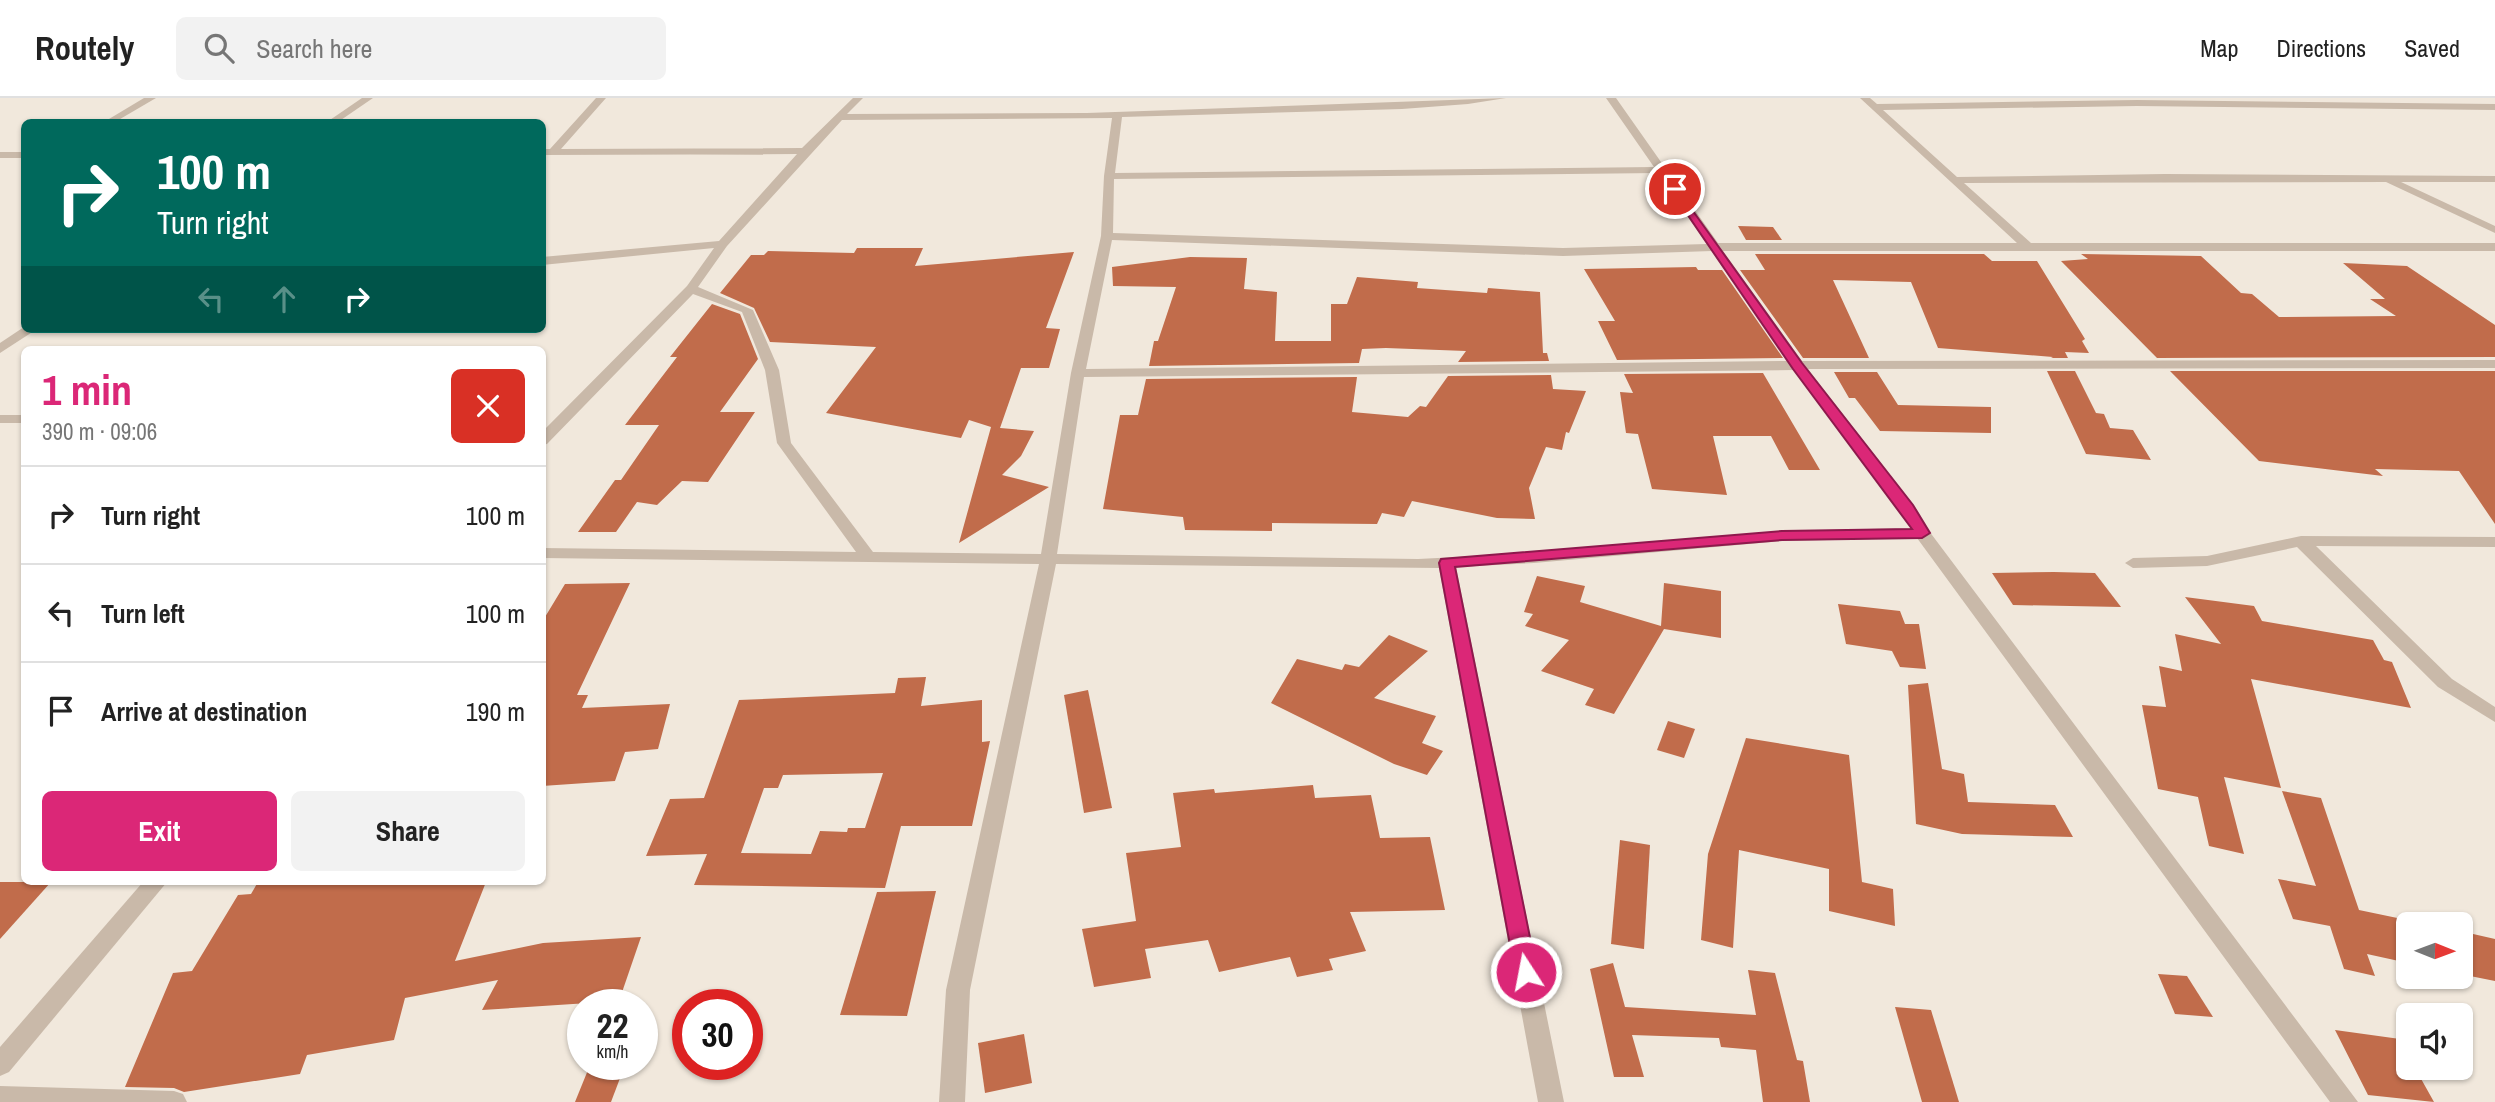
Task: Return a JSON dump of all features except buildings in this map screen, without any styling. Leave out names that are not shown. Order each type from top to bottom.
[{"type":"street","points":[[114,119],[151,98]]},
{"type":"street","points":[[336,119],[368,98]]},
{"type":"street","points":[[548,152],[601,98]]},
{"type":"street","points":[[546,437],[691,289],[723,244],[804,151],[858,98]]},
{"type":"street","points":[[841,117],[933,119],[1117,115],[1410,106],[1501,98]]},
{"type":"street","points":[[1611,98],[1798,366],[1908,508],[1922,533],[2345,1102]]},
{"type":"street","points":[[1865,98],[2028,247]]},
{"type":"street","points":[[1875,107],[2133,101],[2495,107]]},
{"type":"street","points":[[952,1102],[958,990],[1048,560],[1077,373],[1107,236],[1109,176],[1117,115]]},
{"type":"street","points":[[548,152],[804,151]]},
{"type":"street","points":[[0,155],[21,155]]},
{"type":"street","points":[[1109,176],[1661,170]]},
{"type":"street","points":[[1957,180],[2165,177],[2495,180]]},
{"type":"street","points":[[2385,178],[2495,230]]},
{"type":"street","points":[[1107,236],[1563,252],[1717,247],[2495,247]]},
{"type":"street","points":[[546,261],[723,244]]},
{"type":"street","points":[[691,289],[747,310],[772,370],[784,443],[870,559]]},
{"type":"street","points":[[0,349],[24,333]]},
{"type":"street","points":[[1077,373],[2031,363],[2495,364]]},
{"type":"street","points":[[546,417],[566,417]]},
{"type":"street","points":[[0,419],[21,419]]},
{"type":"street","points":[[546,553],[870,559],[1447,563],[1782,536],[1922,533]]},
{"type":"street","points":[[2133,563],[2207,561],[2301,541],[2495,542]]},
{"type":"street","points":[[2301,541],[2445,683],[2495,716]]},
{"type":"street","points":[[1447,563],[1551,1102]]},
{"type":"street","points":[[0,1065],[153,885]]},
{"type":"street","points":[[0,1097],[174,1102]]},
{"type":"route","points":[[1526,972],[1447,563],[1782,536],[1922,533],[1908,508],[1798,366],[1675,189]]}]
